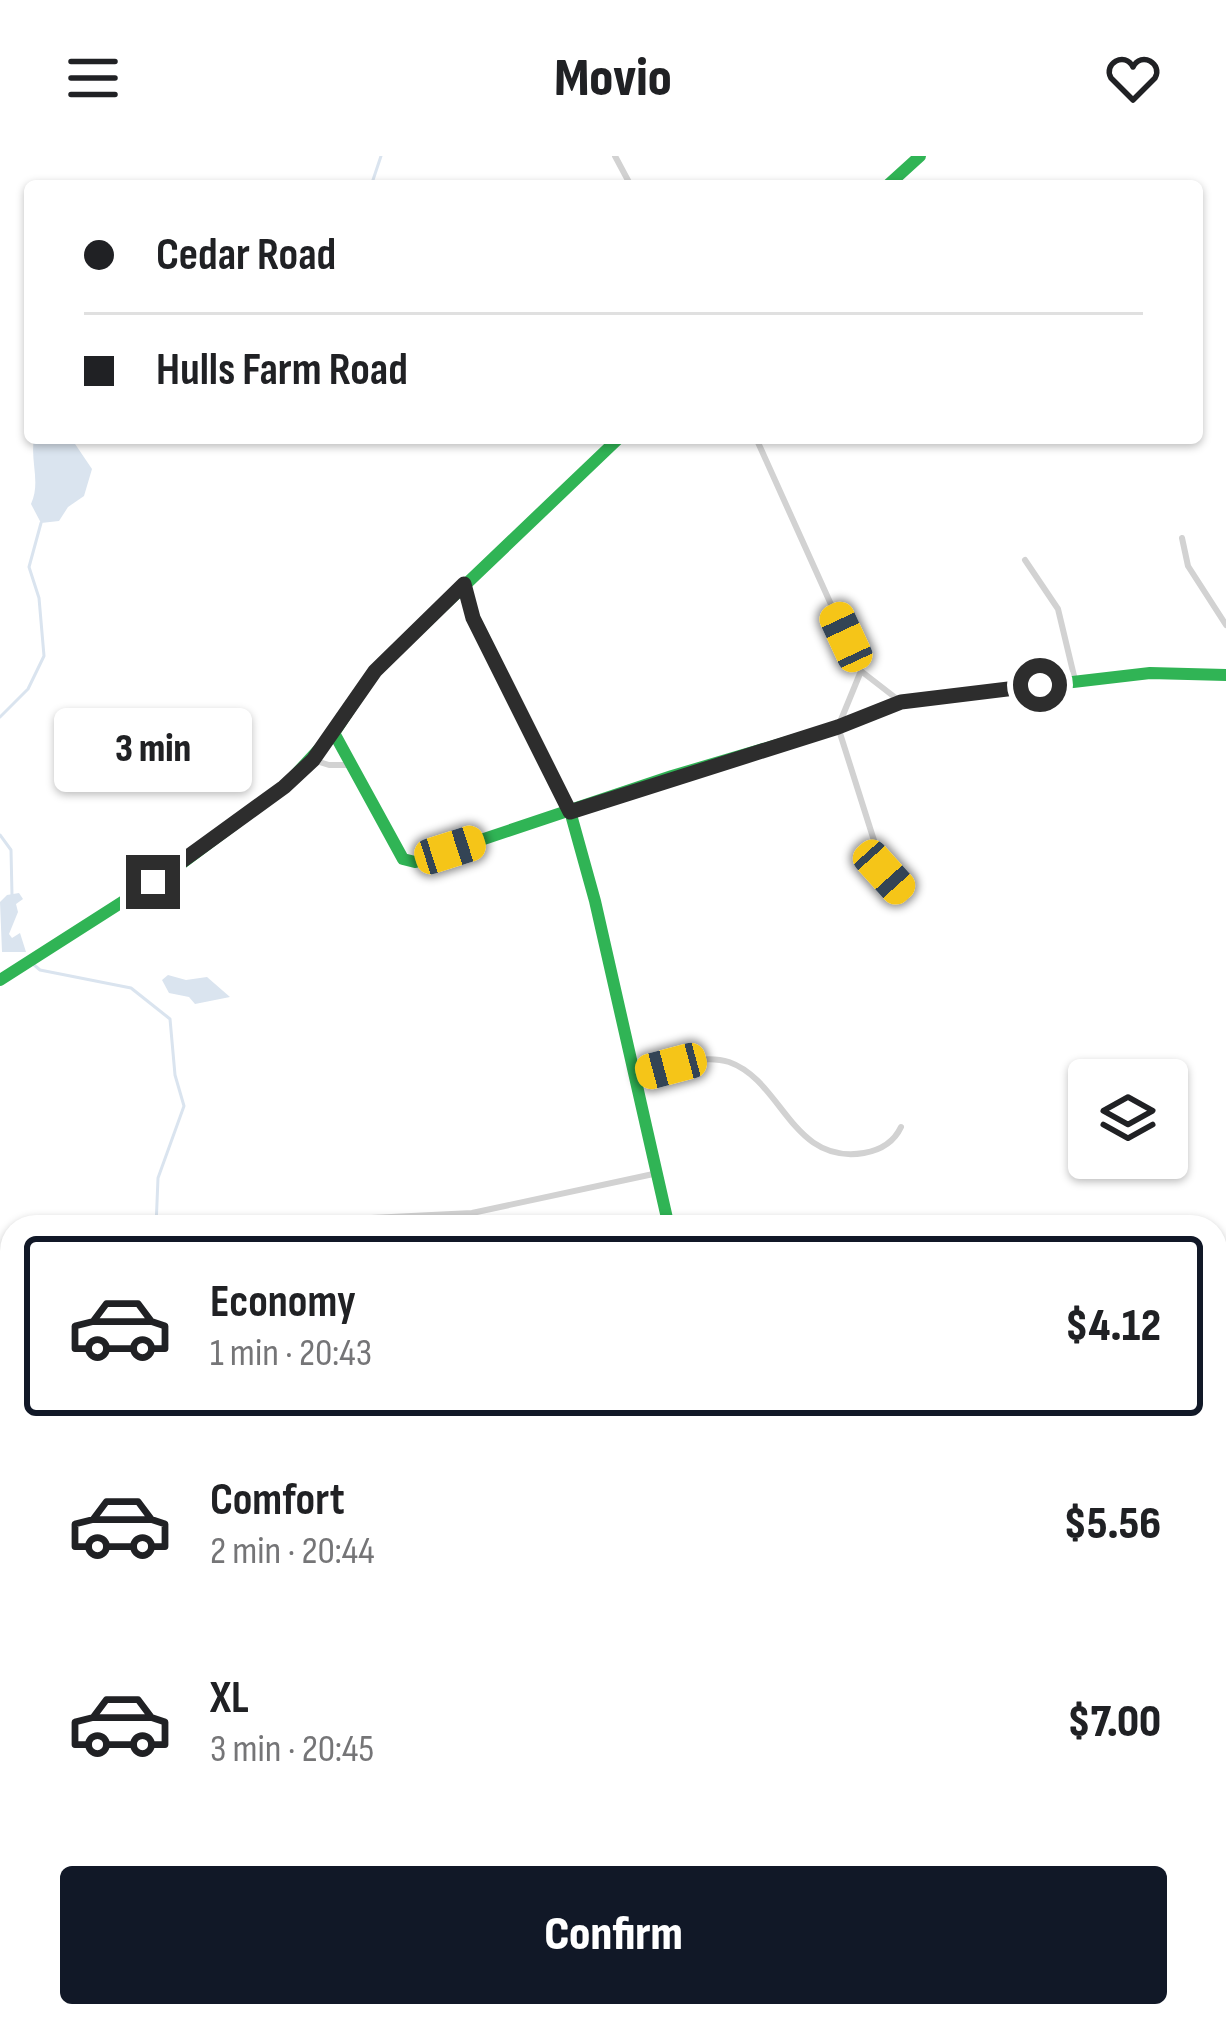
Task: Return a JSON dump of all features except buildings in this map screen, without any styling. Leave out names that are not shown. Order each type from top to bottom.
[{"type":"street","points":[[894,180],[920,156]]},
{"type":"street","points":[[0,980],[177,867],[284,787],[334,734],[375,671],[613,444]]},
{"type":"street","points":[[759,444],[861,671],[901,702]]},
{"type":"street","points":[[1182,538],[1188,566],[1226,626]]},
{"type":"street","points":[[1025,560],[1058,609],[1075,680]]},
{"type":"street","points":[[464,584],[473,618],[570,812],[667,1215]]},
{"type":"street","points":[[453,597],[473,618]]},
{"type":"street","points":[[861,671],[838,727],[884,872],[906,897]]},
{"type":"street","points":[[334,734],[404,859],[415,862],[838,727],[901,702],[1150,673],[1226,675]]},
{"type":"street","points":[[313,760],[352,765]]},
{"type":"street","points":[[636,1076],[709,1059],[729,1063],[748,1072],[815,1146],[839,1155],[882,1148],[901,1127]]},
{"type":"street","points":[[446,1215],[472,1214],[658,1173]]},
{"type":"shaded area","points":[[34,444],[75,444],[92,469],[84,496],[59,521],[41,523],[31,504]]},
{"type":"shaded area","points":[[19,893],[23,899],[16,904],[18,912],[9,934],[12,938],[20,933],[26,952],[2,952],[0,902]]},
{"type":"shaded area","points":[[168,975],[186,980],[207,977],[230,997],[195,1004],[189,997],[169,993],[162,980]]},
{"type":"waterway","points":[[373,180],[381,156]]},
{"type":"waterway","points":[[0,717],[28,689],[44,656],[39,598],[29,567],[41,523]]},
{"type":"waterway","points":[[0,835],[11,850],[12,895]]},
{"type":"waterway","points":[[33,964],[40,970],[131,988],[170,1019],[175,1075],[184,1106],[158,1178],[156,1215]]},
{"type":"traffic: fast","points":[[894,180],[920,156]]},
{"type":"traffic: fast","points":[[0,980],[177,867],[284,787],[334,733],[375,671],[613,444]]},
{"type":"traffic: fast","points":[[464,584],[474,618],[570,811],[666,1215]]},
{"type":"traffic: fast","points":[[334,733],[403,859],[415,862],[672,776],[838,727],[901,702],[1150,673],[1226,675]]},
{"type":"route","points":[[153,882],[284,787],[313,760],[375,671],[464,584],[473,618],[570,812],[838,727],[901,702],[1040,685]]}]
